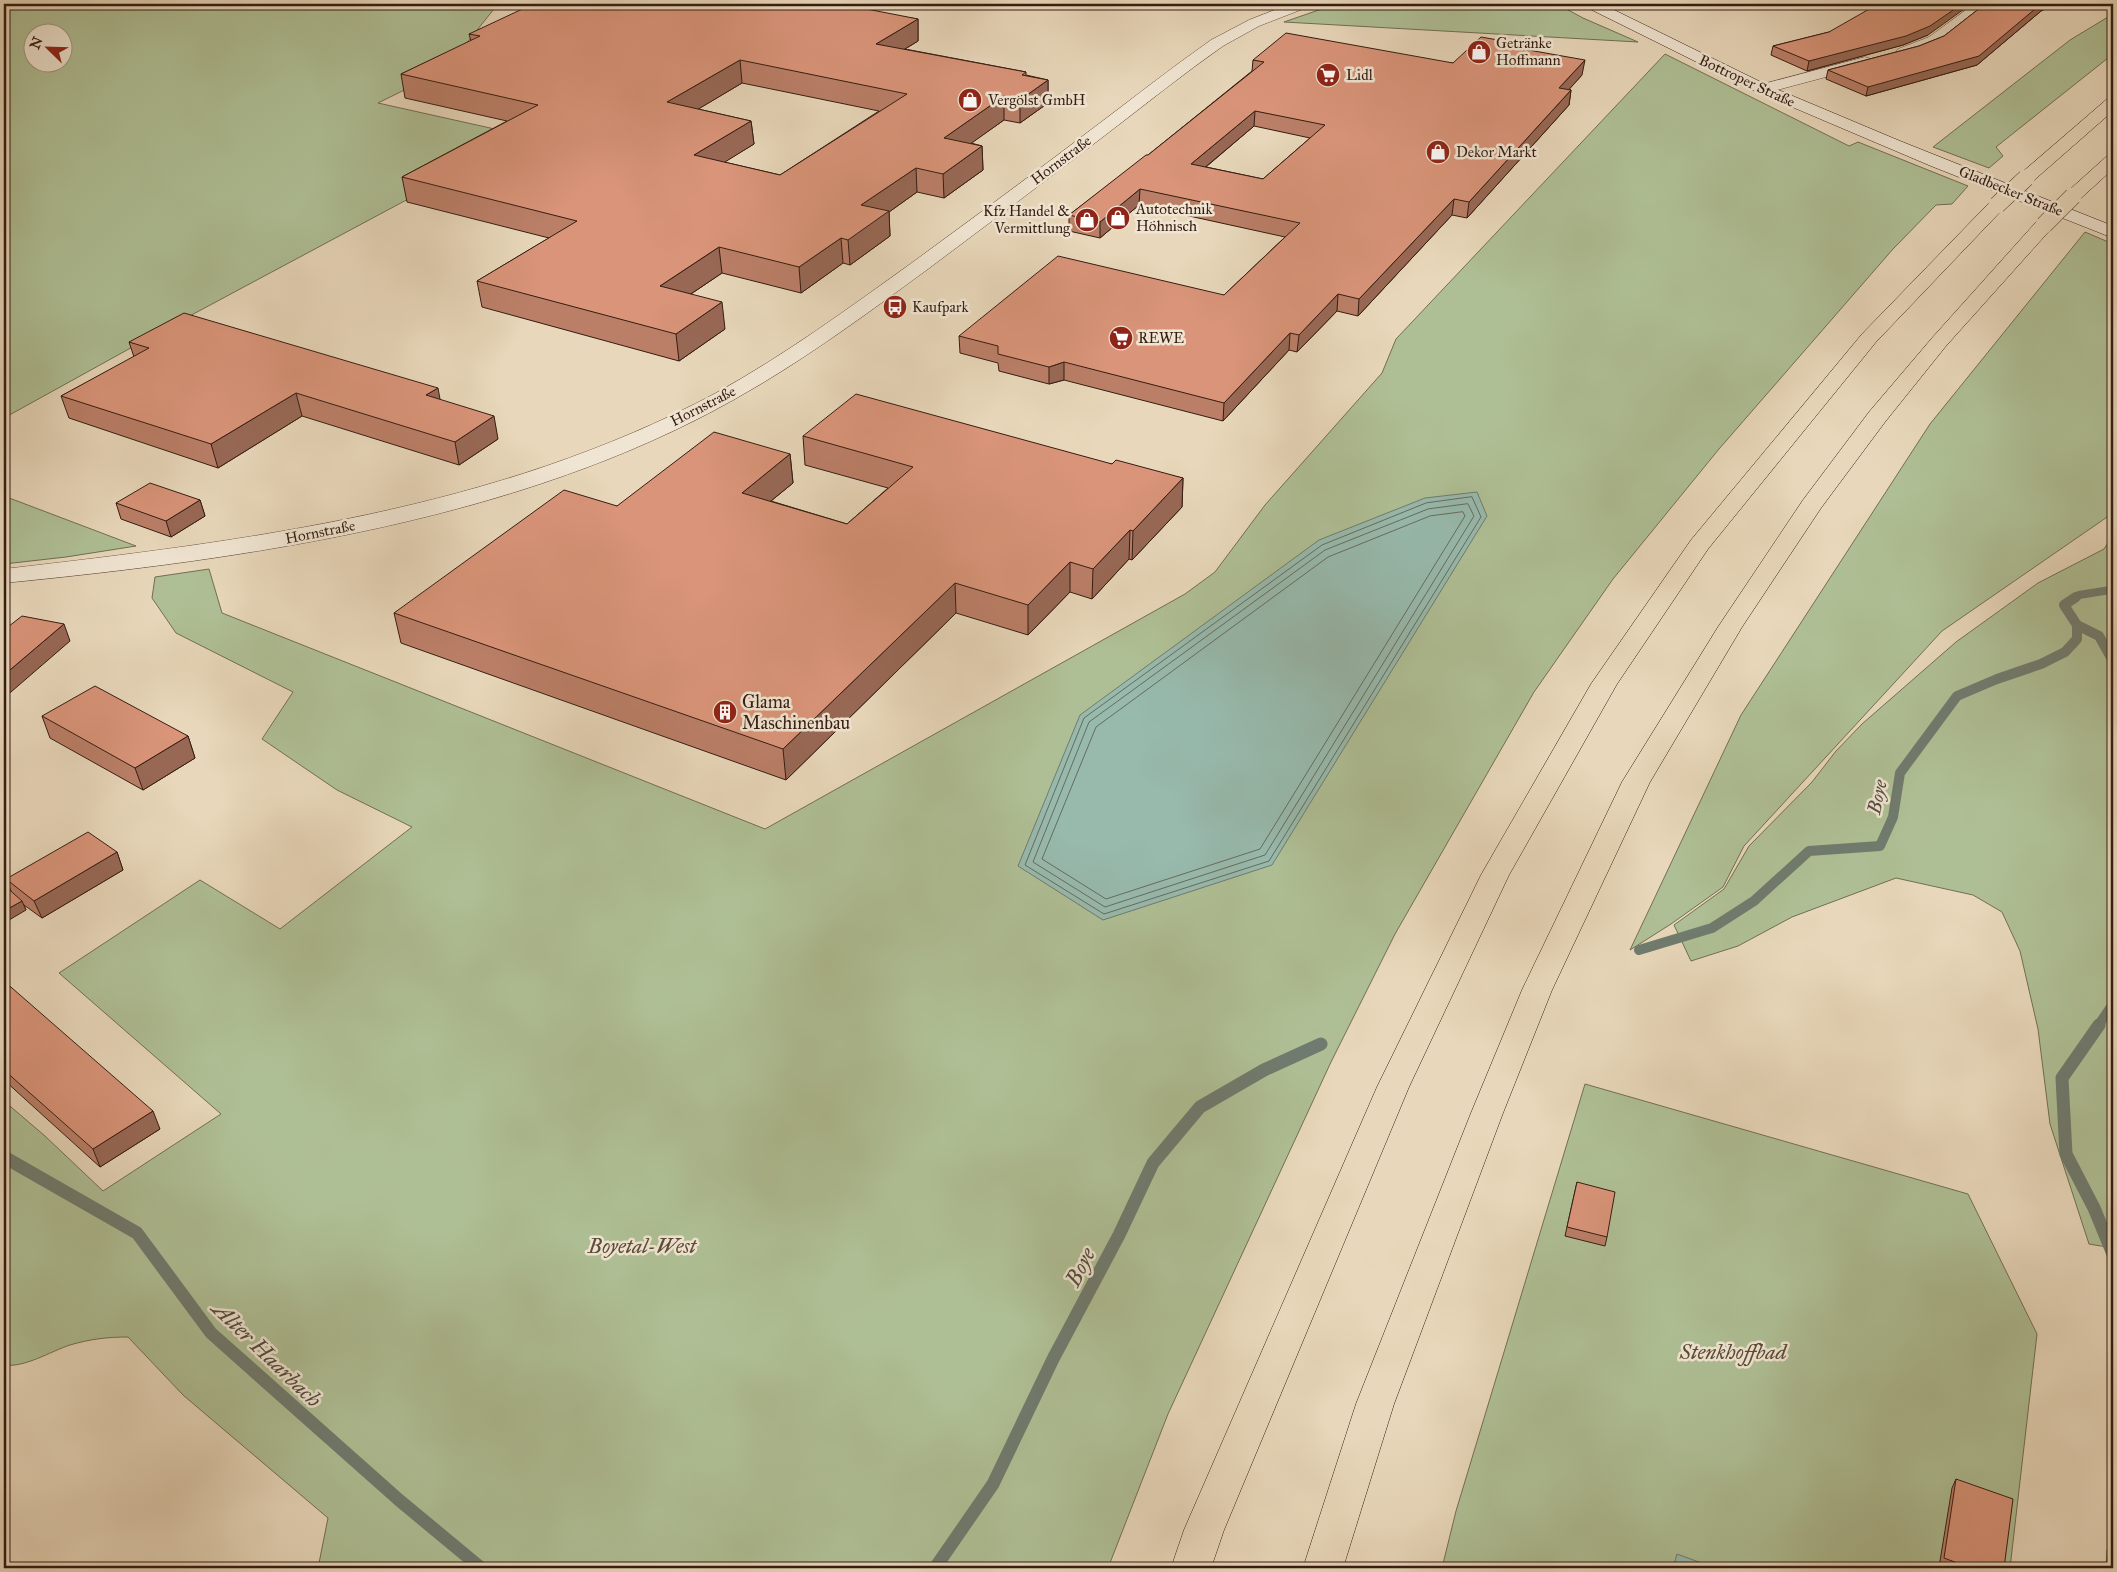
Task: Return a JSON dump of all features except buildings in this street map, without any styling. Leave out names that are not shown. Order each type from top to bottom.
[{"type":"highway","points":[[1191,1568],[1204,1530],[1393,1087],[1495,875],[1604,684],[1706,538],[1869,338],[1997,205],[2113,103]]},
{"type":"highway","points":[[1323,1568],[1375,1404],[1487,1113],[1537,990],[1636,782],[1730,627],[1810,505],[1877,417],[1939,342],[2044,225],[2113,160]]},
{"type":"street","name":"Hornstraße","points":[[4,576],[176,555],[350,527],[427,509],[507,487],[566,467],[659,429],[697,411],[745,384],[829,332],[1217,43],[1258,21],[1302,4]]},
{"type":"street","name":"Bottroper Straße","points":[[1591,4],[1679,50],[1762,89],[1908,151]]},
{"type":"street","points":[[1762,89],[1887,56],[1935,40],[1983,4]]},
{"type":"street","name":"Gladbecker Straße","points":[[1908,151],[2113,232]]},
{"type":"green space","points":[[4,4],[498,4],[445,70],[378,103],[526,136],[156,334],[4,418]]},
{"type":"green space","points":[[1336,4],[1557,4],[1583,18],[1638,42],[1284,22]]},
{"type":"green space","points":[[2113,14],[2113,54],[1996,147],[2003,156],[1989,168],[1933,147],[2070,40]]},
{"type":"green space","name":"Boyetal-West","points":[[1665,54],[1849,146],[1858,142],[1968,186],[1952,204],[1936,205],[1893,249],[1719,449],[1613,579],[1534,692],[1395,934],[1331,1062],[1168,1414],[1108,1568],[318,1568],[328,1518],[183,1395],[128,1337],[85,1341],[70,1345],[29,1362],[4,1365],[4,1101],[45,1136],[103,1191],[221,1114],[59,973],[200,880],[280,929],[412,827],[337,790],[262,739],[293,692],[176,633],[152,598],[155,577],[209,569],[222,613],[765,829],[1185,594],[1215,572],[1265,505],[1382,373],[1396,339]]},
{"type":"green space","points":[[2085,232],[2113,244],[2113,513],[1942,631],[1744,846],[1723,887],[1630,950],[1741,715],[1930,424]]},
{"type":"green space","points":[[4,496],[136,546],[4,564]]},
{"type":"green space","points":[[2113,535],[2113,1248],[2089,1244],[2050,1124],[2038,1029],[2020,951],[2002,912],[1973,895],[1896,878],[1792,917],[1738,946],[1691,961],[1674,925],[1724,889],[1749,846],[1812,782],[1836,751],[1862,724],[1956,642],[2038,583],[2104,549]]},
{"type":"green space","name":"Stenkhoffbad","points":[[1585,1084],[1968,1194],[2037,1334],[2010,1568],[1442,1568],[1456,1511]]},
{"type":"water","points":[[1477,492],[1487,516],[1272,865],[1103,920],[1018,866],[1080,715],[1319,540],[1425,498]]},
{"type":"water","points":[[1677,1554],[1715,1568],[1673,1568]]},
{"type":"waterway","name":"Boye","points":[[2074,598],[2079,595],[2110,590],[2113,587]]},
{"type":"waterway","name":"Boye","points":[[2076,597],[2064,605],[2077,625]]},
{"type":"waterway","name":"Boye","points":[[1639,950],[1712,928],[1754,901],[1809,851],[1880,846],[1893,817],[1900,773],[1957,696],[1997,679],[2041,664],[2065,652],[2077,639],[2077,625]]},
{"type":"waterway","points":[[2077,625],[2099,636],[2113,661]]},
{"type":"waterway","points":[[2098,1026],[2113,1004]]},
{"type":"waterway","points":[[2099,1025],[2062,1078],[2066,1154],[2094,1208],[2113,1254]]},
{"type":"waterway","name":"Boye","points":[[935,1568],[993,1484],[1053,1359],[1119,1235],[1153,1163],[1200,1107],[1264,1070],[1321,1044]]},
{"type":"waterway","name":"Alter Haarbach","points":[[4,1157],[137,1233],[211,1333],[399,1500],[481,1568]]},
{"type":"waterway","points":[[2112,1568],[2113,1551]]},
{"type":"place","name":"Getränke Hoffmann","points":[[1479,52]]},
{"type":"place","name":"Lidl","points":[[1328,75]]},
{"type":"place","name":"Vergölst GmbH","points":[[970,100]]},
{"type":"place","name":"Dekor Markt","points":[[1438,152]]},
{"type":"place","name":"Autotechnik Höhnisch","points":[[1118,218]]},
{"type":"place","name":"Kfz Handel & Vermittlung","points":[[1087,220]]},
{"type":"place","name":"Kaufpark","points":[[895,307]]},
{"type":"place","name":"REWE","points":[[1121,338]]},
{"type":"place","name":"Glama Maschinenbau","points":[[725,712]]}]
